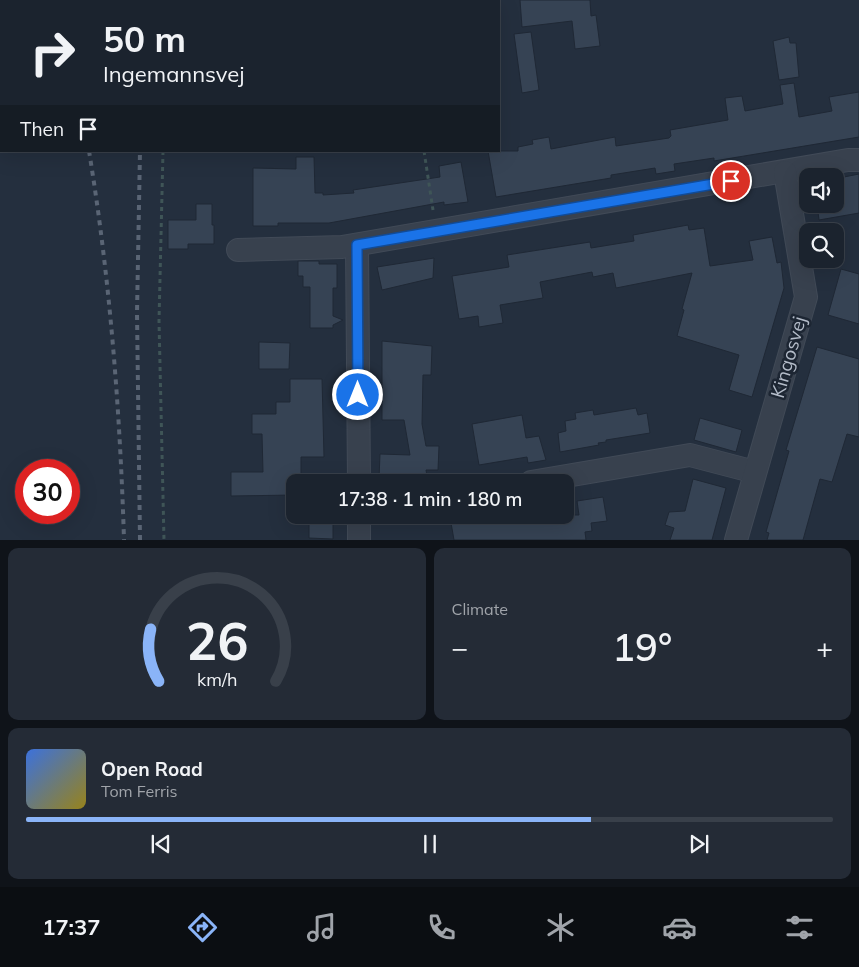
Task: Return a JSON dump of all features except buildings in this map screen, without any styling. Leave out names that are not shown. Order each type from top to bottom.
[{"type":"street","points":[[238,250],[357,245],[848,160],[859,160]]},
{"type":"street","name":"Kingosvej","points":[[736,540],[806,296],[785,172]]},
{"type":"street","points":[[357,245],[359,474]]},
{"type":"street","points":[[574,475],[690,455],[755,472]]},
{"type":"street","points":[[359,524],[359,540]]},
{"type":"path","points":[[163,152],[159,321],[164,540]]},
{"type":"path","points":[[424,152],[437,231]]},
{"type":"railway","points":[[89,152],[103,248],[113,345],[120,442],[124,540]]},
{"type":"railway","points":[[140,152],[137,313],[140,540]]},
{"type":"route","points":[[358,395],[357,245],[731,181]]}]
